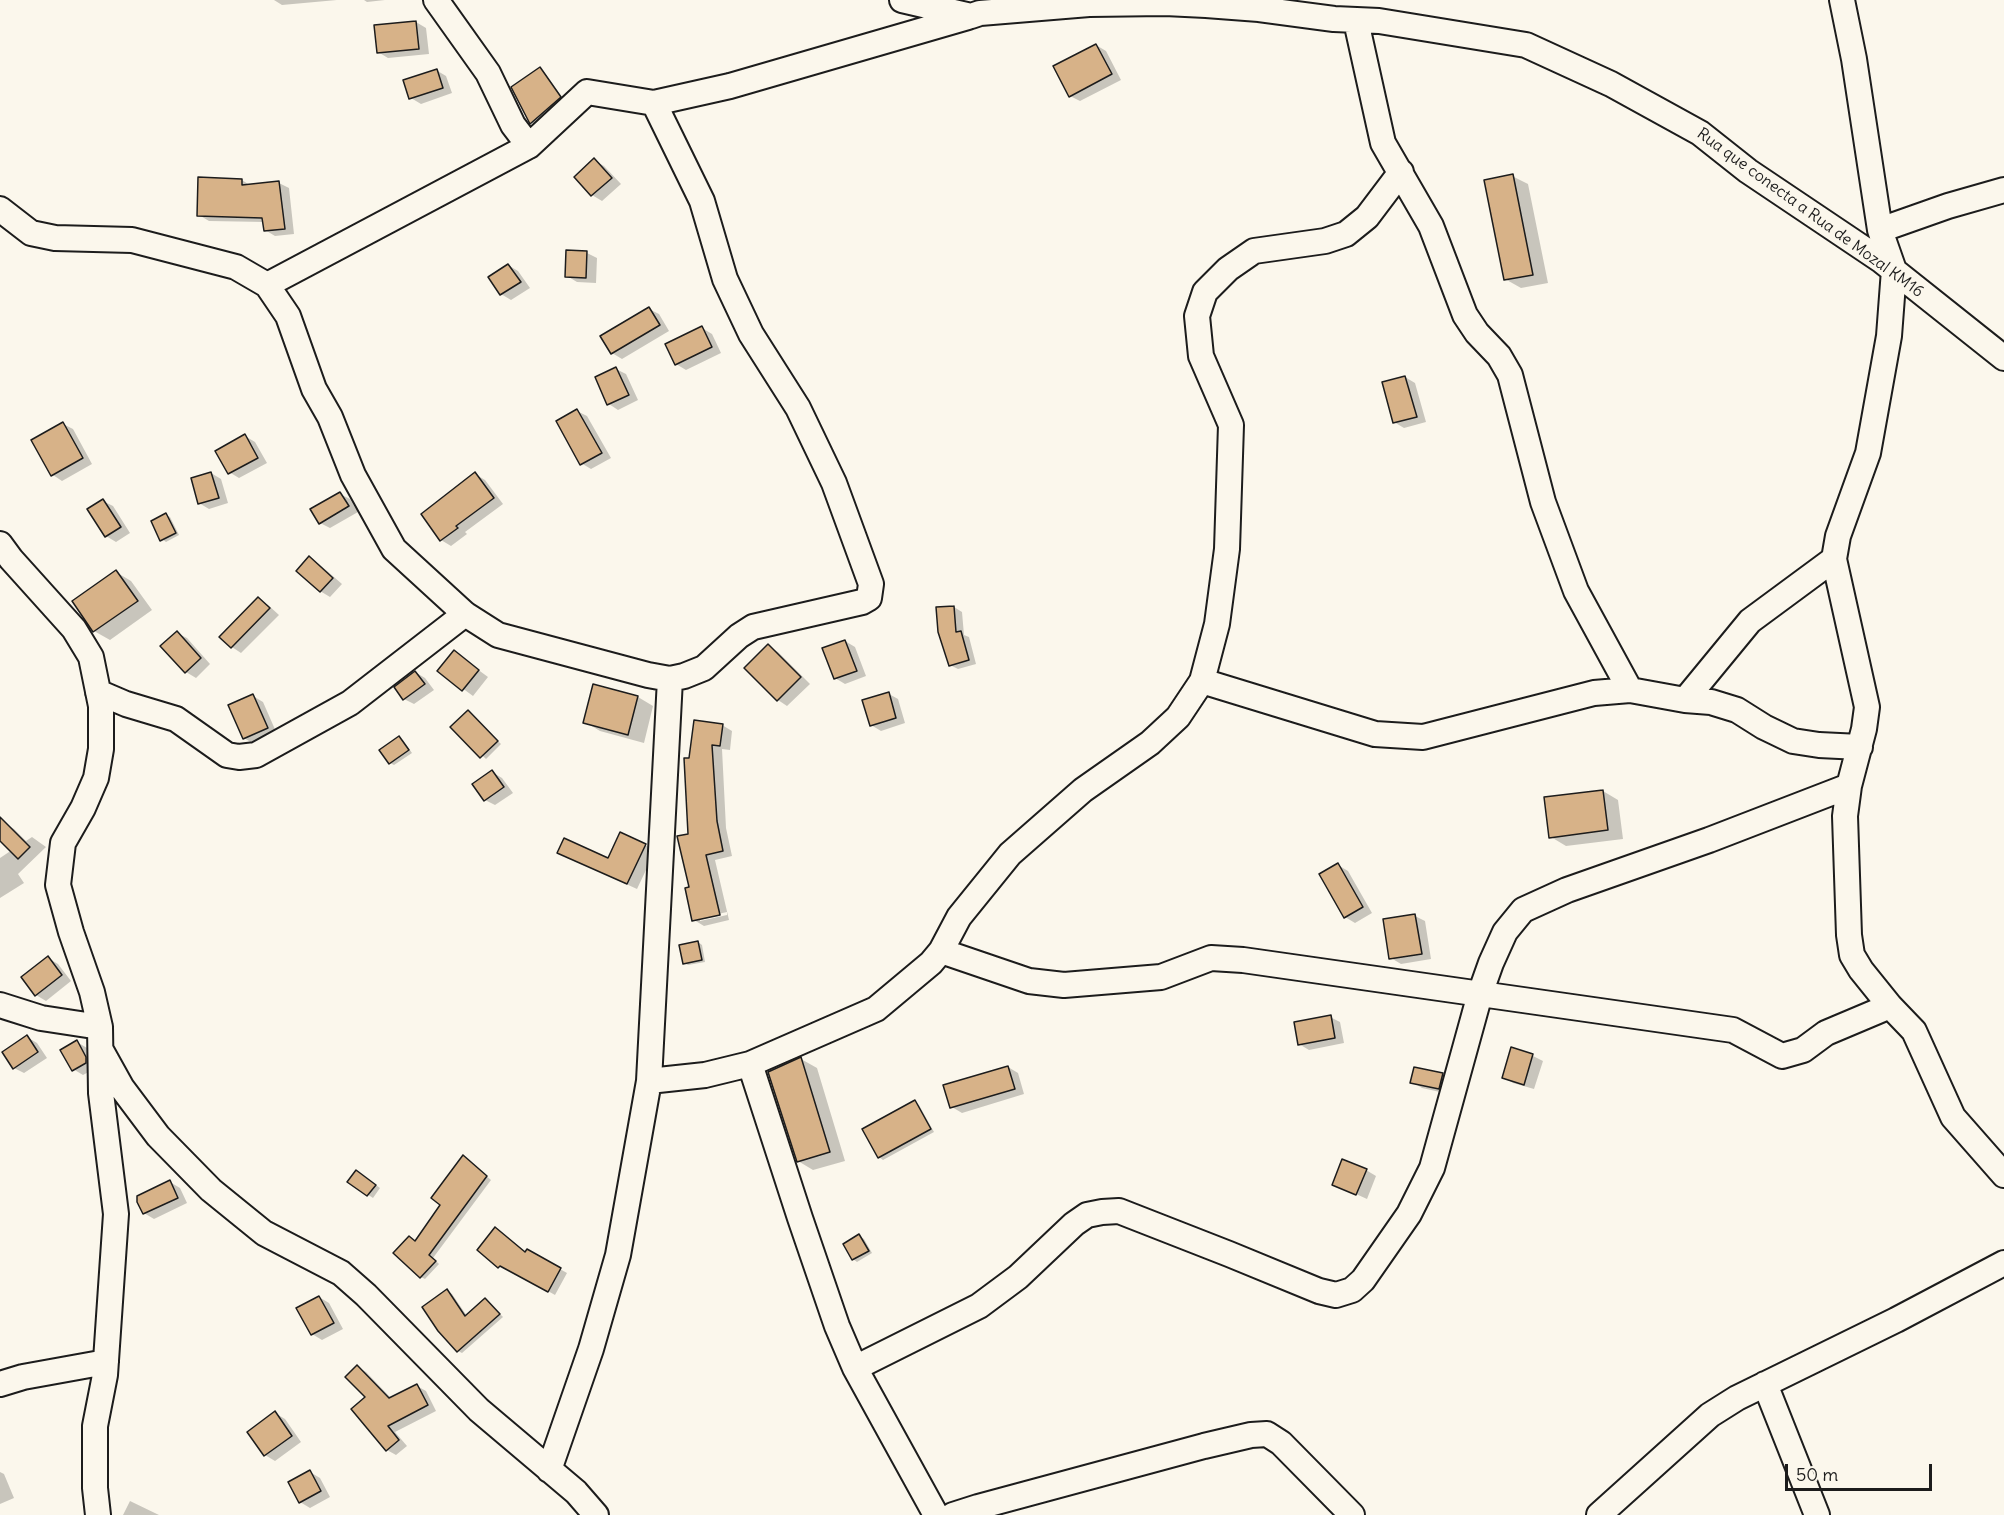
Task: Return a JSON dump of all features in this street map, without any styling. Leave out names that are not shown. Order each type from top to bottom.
[{"type":"street","points":[[436,0],[488,73],[513,125],[529,146]]},
{"type":"street","name":"Rua que conecta a Rua de Mozal KM16","points":[[902,0],[971,16],[980,13],[1089,4],[1165,1],[1255,4],[1356,21],[1379,21],[1481,36],[1526,45],[1611,84],[1700,133],[1748,171],[1894,270],[2004,358]]},
{"type":"street","points":[[1842,0],[1854,59],[1880,230],[1894,270],[1889,336],[1868,453],[1838,536],[1834,559],[1867,707],[1860,747],[1849,786],[1845,816],[1852,955],[1890,1006],[1914,1031],[1953,1117],[2004,1175]]},
{"type":"street","points":[[267,285],[529,146],[587,92],[654,103],[730,86],[971,16]]},
{"type":"street","points":[[1356,21],[1383,143],[1431,226],[1465,315],[1477,333],[1499,356],[1510,375],[1543,502],[1576,591],[1630,690]]},
{"type":"street","points":[[0,209],[31,233],[56,238],[132,240],[236,267],[267,285],[288,316],[314,389],[330,417],[353,475],[394,549],[465,614],[498,635],[670,679],[704,668],[739,636],[753,627],[862,602],[869,598],[871,584],[834,483],[798,408],[751,334],[725,279],[702,201],[654,103]]},
{"type":"street","points":[[649,1081],[705,1075],[750,1064],[876,1009],[932,963],[959,917],[1010,854],[1083,790],[1150,743],[1178,717],[1202,681],[1216,624],[1227,549],[1231,425],[1201,356],[1197,316],[1204,292],[1228,269],[1254,251],[1326,241],[1346,234],[1366,217],[1401,171]]},
{"type":"street","points":[[1880,230],[2004,190]]},
{"type":"street","points":[[0,544],[74,629],[91,657],[100,706],[101,749],[96,777],[83,808],[63,843],[58,885],[71,932],[92,992],[100,1039],[101,1093],[117,1214],[106,1362],[95,1426],[95,1488],[98,1515]]},
{"type":"street","points":[[1685,700],[1750,621],[1834,559]]},
{"type":"street","points":[[98,692],[126,704],[177,719],[227,755],[239,757],[256,755],[350,703],[465,614]]},
{"type":"street","points":[[549,1470],[591,1349],[618,1255],[649,1081],[670,679]]},
{"type":"street","points":[[1202,681],[1375,734],[1423,737],[1594,693],[1630,690],[1685,700],[1711,702],[1737,710],[1793,741],[1860,747]]},
{"type":"street","points":[[855,1368],[979,1306],[1018,1277],[1074,1224],[1087,1215],[1102,1212],[1119,1211],[1319,1291],[1336,1295],[1352,1290],[1363,1280],[1409,1214],[1432,1168],[1480,994],[1505,932],[1523,910],[1567,890],[1709,840],[1849,786]]},
{"type":"street","points":[[941,951],[1029,981],[1064,985],[1161,976],[1211,958],[1243,960],[1733,1030],[1782,1056],[1803,1050],[1826,1034],[1890,1006]]},
{"type":"street","points":[[0,1005],[41,1017],[100,1039],[122,1088],[158,1136],[211,1190],[264,1233],[341,1273],[366,1295],[479,1410],[576,1492],[596,1515]]},
{"type":"street","points":[[750,1064],[837,1326],[855,1368],[936,1515]]},
{"type":"street","points":[[1599,1515],[1710,1415],[1765,1384],[1896,1320],[2004,1263]]},
{"type":"street","points":[[0,1384],[23,1377],[106,1362]]},
{"type":"street","points":[[1765,1384],[1817,1515]]},
{"type":"street","points":[[953,1515],[979,1511],[1204,1446],[1251,1435],[1267,1434],[1281,1443],[1352,1515]]},
{"type":"building","points":[[416,21],[419,49],[377,53],[374,25]]},
{"type":"building","points":[[1096,44],[1112,74],[1069,97],[1053,66]]},
{"type":"building","points":[[540,67],[561,97],[530,124],[511,87]]},
{"type":"building","points":[[437,69],[443,88],[409,99],[403,80]]},
{"type":"building","points":[[594,158],[612,178],[591,196],[574,177]]},
{"type":"building","points":[[1513,174],[1533,275],[1504,280],[1484,180]]},
{"type":"building","points":[[198,177],[242,179],[242,185],[279,181],[285,229],[264,231],[262,218],[197,216]]},
{"type":"building","points":[[566,250],[587,251],[586,278],[565,277]]},
{"type":"building","points":[[508,264],[521,282],[500,295],[488,277]]},
{"type":"building","points":[[649,307],[660,325],[611,354],[600,336]]},
{"type":"building","points":[[702,326],[712,347],[675,365],[665,344]]},
{"type":"building","points":[[616,367],[629,395],[607,405],[595,377]]},
{"type":"building","points":[[1405,376],[1417,417],[1393,423],[1382,382]]},
{"type":"building","points":[[577,409],[602,453],[580,465],[556,421]]},
{"type":"building","points":[[63,422],[83,458],[51,476],[31,440]]},
{"type":"building","points":[[245,434],[258,458],[228,474],[215,451]]},
{"type":"building","points":[[211,472],[219,498],[198,504],[191,478]]},
{"type":"building","points":[[475,472],[494,498],[440,541],[421,514]]},
{"type":"building","points":[[340,492],[349,506],[319,524],[310,509]]},
{"type":"building","points":[[103,499],[121,527],[105,537],[87,509]]},
{"type":"building","points":[[166,513],[176,533],[160,541],[151,521]]},
{"type":"building","points":[[309,556],[333,578],[320,592],[296,571]]},
{"type":"building","points":[[116,570],[138,601],[93,632],[72,601]]},
{"type":"building","points":[[258,597],[270,608],[231,648],[219,637]]},
{"type":"building","points":[[954,606],[956,632],[961,631],[969,660],[949,666],[938,632],[936,607]]},
{"type":"building","points":[[177,631],[201,658],[185,673],[160,646]]},
{"type":"building","points":[[845,640],[857,671],[834,679],[822,648]]},
{"type":"building","points":[[768,644],[801,677],[777,701],[744,668]]},
{"type":"building","points":[[454,650],[479,670],[462,691],[437,671]]},
{"type":"building","points":[[415,671],[425,684],[403,700],[394,687]]},
{"type":"building","points":[[593,684],[638,696],[628,735],[583,723]]},
{"type":"building","points":[[889,692],[896,718],[870,726],[862,700]]},
{"type":"building","points":[[253,694],[268,728],[243,739],[228,705]]},
{"type":"building","points":[[468,710],[498,741],[480,758],[450,727]]},
{"type":"building","points":[[694,720],[723,724],[720,746],[712,745],[717,821],[723,851],[706,855],[720,915],[692,921],[685,888],[689,887],[677,836],[688,834],[684,758],[689,758]]},
{"type":"building","points":[[399,736],[409,750],[389,764],[379,750]]},
{"type":"building","points":[[492,770],[504,787],[484,801],[472,784]]},
{"type":"building","points":[[1603,790],[1608,830],[1549,838],[1544,797]]},
{"type":"building","points":[[0,817],[30,847],[18,859],[0,841]]},
{"type":"building","points":[[620,832],[646,844],[627,884],[557,853],[564,838],[608,858]]},
{"type":"building","points":[[1338,863],[1363,907],[1344,918],[1319,874]]},
{"type":"building","points":[[1415,914],[1422,954],[1389,959],[1383,919]]},
{"type":"building","points":[[698,941],[702,960],[683,964],[679,945]]},
{"type":"building","points":[[48,956],[62,975],[35,996],[21,977]]},
{"type":"building","points":[[1331,1015],[1335,1038],[1298,1045],[1294,1022]]},
{"type":"building","points":[[27,1035],[38,1052],[13,1069],[2,1052]]},
{"type":"building","points":[[77,1040],[86,1057],[86,1063],[72,1071],[60,1050]]},
{"type":"building","points":[[1511,1047],[1533,1054],[1524,1085],[1502,1078]]},
{"type":"building","points":[[801,1057],[830,1152],[797,1162],[768,1072]]},
{"type":"building","points":[[1008,1066],[1015,1089],[950,1108],[943,1085]]},
{"type":"building","points":[[1414,1067],[1443,1073],[1439,1089],[1410,1083]]},
{"type":"building","points":[[915,1100],[931,1129],[878,1158],[862,1129]]},
{"type":"building","points":[[463,1155],[487,1176],[429,1255],[436,1261],[420,1278],[393,1253],[409,1236],[415,1241],[440,1205],[431,1198]]},
{"type":"building","points":[[1342,1159],[1367,1169],[1356,1195],[1332,1185]]},
{"type":"building","points":[[356,1170],[376,1185],[367,1196],[347,1182]]},
{"type":"building","points":[[170,1180],[178,1198],[143,1214],[137,1202],[137,1196]]},
{"type":"building","points":[[495,1227],[525,1252],[527,1249],[561,1268],[548,1292],[500,1266],[498,1268],[477,1250]]},
{"type":"building","points":[[859,1234],[869,1251],[852,1260],[843,1244]]},
{"type":"building","points":[[447,1289],[465,1316],[485,1298],[500,1314],[457,1352],[438,1331],[422,1307]]},
{"type":"building","points":[[319,1296],[334,1323],[311,1335],[296,1308]]},
{"type":"building","points":[[357,1365],[389,1398],[417,1384],[428,1405],[388,1426],[399,1440],[386,1451],[351,1409],[365,1397],[345,1377]]},
{"type":"building","points":[[275,1411],[292,1436],[264,1456],[247,1432]]},
{"type":"building","points":[[310,1470],[321,1491],[299,1503],[288,1482]]}]
